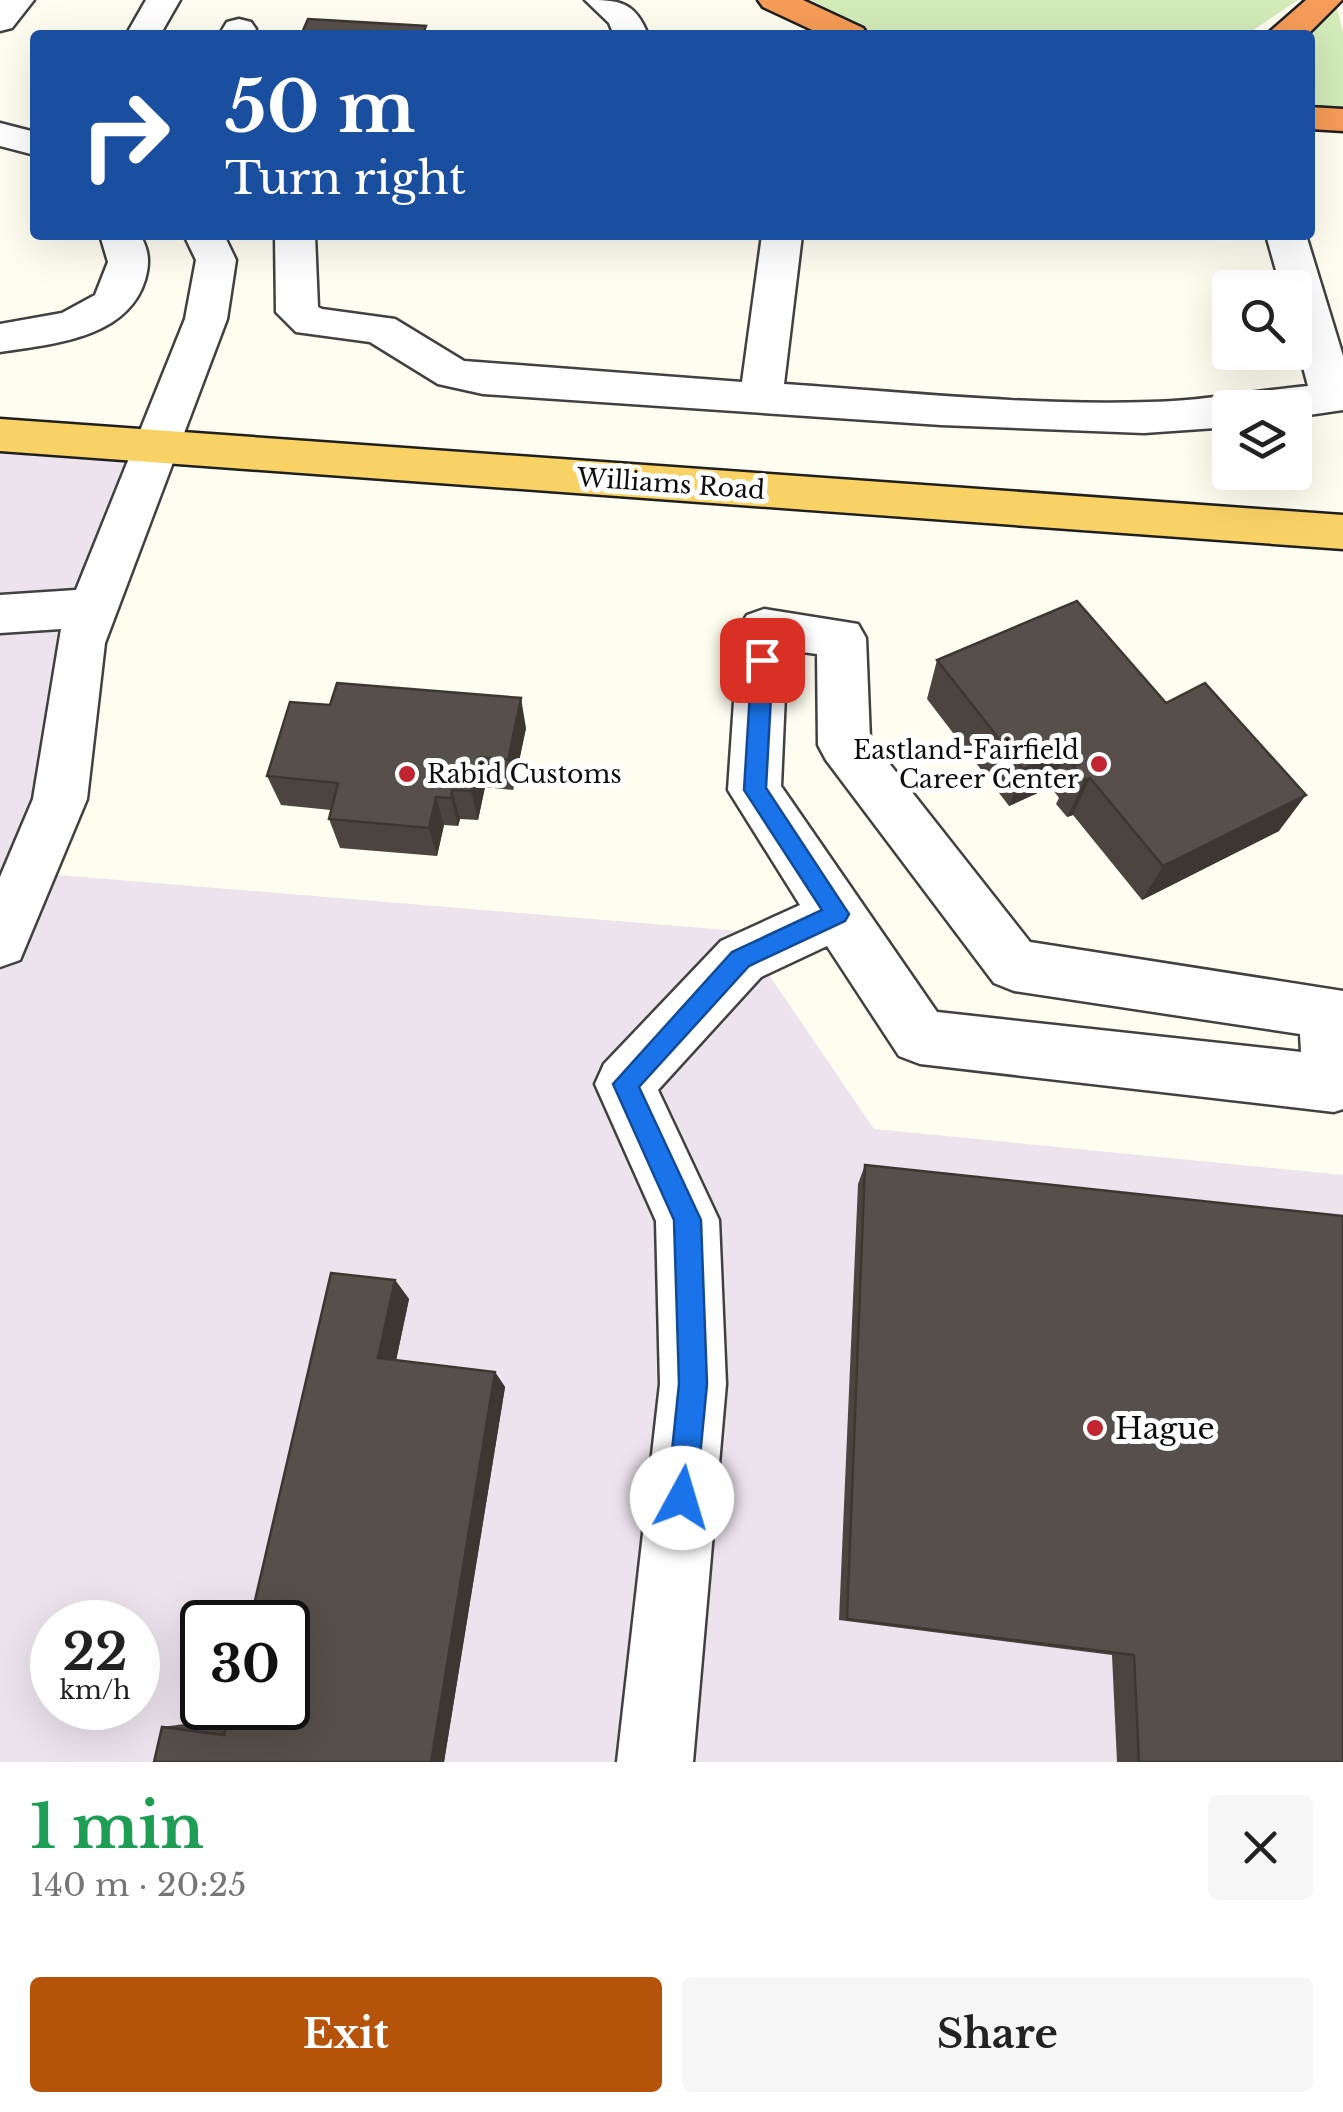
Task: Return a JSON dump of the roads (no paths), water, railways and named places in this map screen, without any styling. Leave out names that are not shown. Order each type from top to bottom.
[{"type":"highway","points":[[738,0],[796,30]]},
{"type":"highway","points":[[775,0],[840,30]]},
{"type":"highway","points":[[1291,30],[1326,0]]},
{"type":"highway","points":[[1315,118],[1343,120]]},
{"type":"main road","name":"Williams Road","points":[[0,435],[1343,532]]},
{"type":"street","points":[[0,21],[17,0]]},
{"type":"street","points":[[146,30],[163,0]]},
{"type":"street","points":[[602,0],[625,19],[629,30]]},
{"type":"street","points":[[0,134],[30,143]]},
{"type":"street","points":[[0,338],[90,317],[116,301],[127,278],[129,248],[123,240]]},
{"type":"street","points":[[0,942],[60,799],[70,748],[72,693],[80,643],[206,319],[216,260],[206,240]]},
{"type":"street","points":[[295,240],[297,312],[311,322],[380,329],[452,374],[761,398],[1144,418],[1212,416]]},
{"type":"street","points":[[761,398],[781,240]]},
{"type":"street","points":[[1287,240],[1330,384],[1330,399],[1312,401]]},
{"type":"street","points":[[0,614],[92,608]]},
{"type":"street","points":[[764,628],[840,638],[844,745],[1014,965],[1327,1012],[1334,1084],[920,1037],[837,914],[754,790],[764,628]]},
{"type":"street","points":[[656,1762],[693,1384],[688,1220],[625,1084],[741,959],[837,914]]},
{"type":"place","name":"Eastland-Fairfield Career Center","points":[[1099,764]]},
{"type":"place","name":"Rabid Customs","points":[[407,774]]},
{"type":"place","name":"Hague","points":[[1095,1428]]}]
